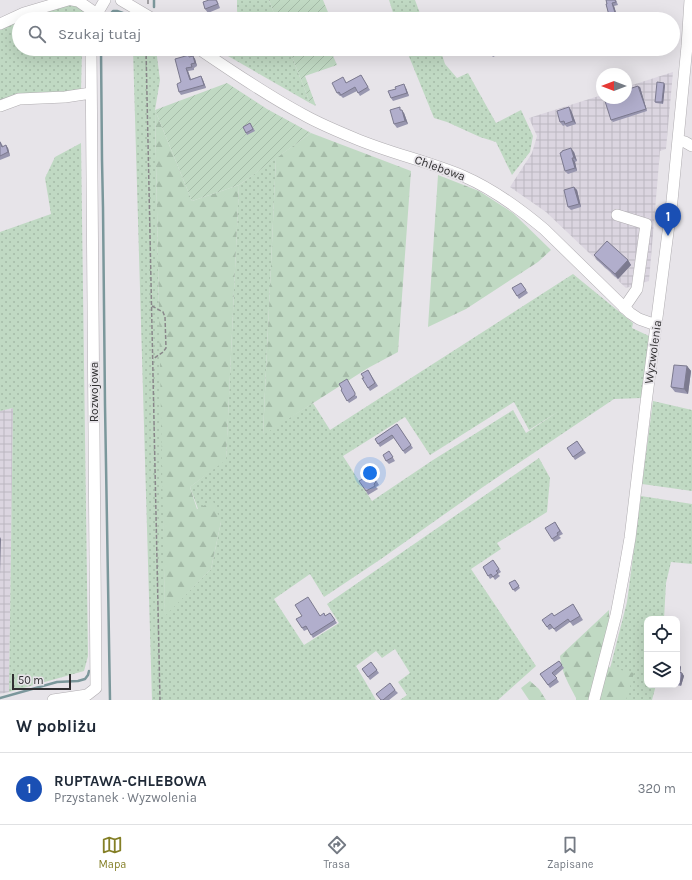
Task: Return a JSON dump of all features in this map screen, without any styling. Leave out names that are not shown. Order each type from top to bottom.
[{"type":"street","points":[[30,12],[68,0]]},
{"type":"street","points":[[72,0],[78,1],[91,12]]},
{"type":"street","points":[[98,12],[105,0]]},
{"type":"street","points":[[121,0],[141,12]]},
{"type":"street","name":"Wyzwolenia","points":[[594,700],[613,626],[630,538],[672,201],[690,0]]},
{"type":"street","points":[[0,24],[12,19]]},
{"type":"street","name":"Rozwojowa","points":[[53,700],[87,694],[96,688],[91,56]]},
{"type":"street","name":"Chlebowa","points":[[210,56],[267,94],[319,123],[363,142],[462,176],[500,196],[544,229],[624,308],[639,319],[656,325]]},
{"type":"street","points":[[0,106],[19,99],[66,97],[91,93]]},
{"type":"street","points":[[678,140],[692,146]]},
{"type":"street","points":[[617,216],[646,224],[637,288],[624,308]]},
{"type":"path","points":[[146,56],[160,700]]},
{"type":"path","points":[[152,306],[163,312],[166,319],[166,348],[153,360]]},
{"type":"shaded area","points":[[673,72],[666,149],[660,151],[649,281],[626,288],[546,212],[510,187],[532,153],[537,136],[529,118],[596,97],[596,104],[632,104],[632,85]]},
{"type":"shaded area","points":[[13,408],[9,692],[0,694],[0,411]]},
{"type":"green space","points":[[237,0],[269,0],[273,12],[237,12]]},
{"type":"green space","points":[[269,0],[323,0],[328,12],[273,12]]},
{"type":"green space","points":[[389,0],[415,0],[419,12],[393,12]]},
{"type":"green space","points":[[73,3],[84,9],[86,12],[44,12]]},
{"type":"green space","points":[[12,23],[12,56],[82,56],[81,90],[0,101],[0,29]]},
{"type":"green space","points":[[133,56],[157,56],[160,80],[155,110],[159,311],[161,313],[165,615],[211,569],[221,522],[198,509],[190,487],[226,459],[239,185],[276,158],[263,434],[313,403],[330,430],[573,274],[633,323],[632,328],[649,336],[642,398],[614,399],[324,597],[310,574],[274,599],[304,645],[339,623],[327,604],[539,458],[550,478],[547,512],[497,543],[501,549],[471,569],[536,666],[498,700],[400,700],[407,695],[398,682],[410,673],[395,649],[382,658],[376,651],[356,666],[376,700],[152,700]],"holes":[[[514,402],[529,430],[559,411],[526,433],[513,410],[433,460],[372,501],[343,456],[405,417],[430,455]]]},
{"type":"green space","points":[[228,56],[292,56],[310,103]]},
{"type":"green space","points":[[292,56],[333,56],[337,65],[305,76],[316,106],[310,103]]},
{"type":"green space","points":[[409,56],[442,56],[445,64],[457,78],[468,73],[496,123],[521,110],[533,136],[530,152],[512,175],[496,142],[434,118]]},
{"type":"green space","points":[[227,83],[267,109],[311,133],[239,185],[192,201],[155,110]]},
{"type":"green space","points":[[155,110],[192,201],[239,185],[226,460],[190,487],[197,509],[213,501],[221,522],[211,569],[165,616]]},
{"type":"green space","points":[[311,133],[411,171],[398,352],[368,368],[263,435],[276,158]]},
{"type":"green space","points":[[81,143],[88,656],[84,671],[9,692],[13,408],[0,411],[0,232],[51,214],[45,178],[55,157]]},
{"type":"green space","points":[[438,175],[479,191],[513,213],[551,250],[538,262],[466,309],[428,327]]},
{"type":"green space","points":[[653,401],[692,410],[692,491],[642,484]]},
{"type":"green space","points":[[641,496],[692,504],[692,564],[671,562],[666,583],[664,616],[644,616],[644,688],[655,688],[652,700],[602,700],[627,602]]},
{"type":"green space","points":[[609,610],[609,630],[591,700],[576,700],[564,672],[560,656]]},
{"type":"green space","points":[[608,667],[634,673],[626,700],[599,700]]},
{"type":"green space","points":[[530,681],[539,689],[546,700],[529,700],[521,688]]},
{"type":"building","points":[[216,0],[218,4],[205,9],[203,2]]},
{"type":"building","points":[[606,0],[615,0],[616,2],[612,3],[615,12],[608,12]]},
{"type":"building","points":[[186,56],[193,56],[195,63],[191,64],[192,67],[186,68],[190,80],[201,76],[204,85],[179,92],[177,84],[181,82],[175,59]]},
{"type":"building","points":[[361,75],[368,87],[358,93],[355,87],[341,95],[339,92],[337,93],[332,83],[343,77],[346,83]]},
{"type":"building","points":[[657,82],[664,83],[662,102],[655,102]]},
{"type":"building","points":[[404,84],[407,93],[391,98],[388,91],[396,89],[395,87]]},
{"type":"building","points":[[638,86],[646,109],[611,120],[606,104],[632,104],[632,88]]},
{"type":"building","points":[[400,107],[405,121],[394,124],[390,110]]},
{"type":"building","points":[[569,107],[573,121],[565,124],[564,121],[560,122],[557,111]]},
{"type":"building","points":[[250,123],[253,129],[246,133],[243,127]]},
{"type":"building","points":[[0,142],[2,147],[6,145],[8,152],[0,156]]},
{"type":"building","points":[[571,148],[575,168],[565,171],[560,153]]},
{"type":"building","points":[[574,187],[579,204],[568,207],[564,190]]},
{"type":"building","points":[[607,241],[628,260],[615,274],[594,255]]},
{"type":"building","points":[[521,283],[526,290],[517,296],[512,288]]},
{"type":"building","points":[[674,365],[687,366],[684,389],[671,387]]},
{"type":"building","points":[[368,370],[375,383],[368,388],[361,374]]},
{"type":"building","points":[[347,379],[355,395],[347,401],[339,384]]},
{"type":"building","points":[[397,424],[411,445],[403,451],[392,435],[378,444],[375,439]]},
{"type":"building","points":[[577,441],[583,450],[573,457],[567,448]]},
{"type":"building","points":[[389,451],[393,457],[386,461],[383,455]]},
{"type":"building","points":[[370,472],[376,482],[374,484],[375,486],[366,491],[359,481],[366,477],[364,475]]},
{"type":"building","points":[[555,522],[560,531],[557,533],[558,535],[552,539],[545,528]]},
{"type":"building","points":[[493,560],[499,569],[496,571],[498,573],[493,577],[491,574],[488,576],[483,567]]},
{"type":"building","points":[[515,580],[519,586],[513,590],[509,583]]},
{"type":"building","points":[[308,597],[320,616],[324,613],[325,616],[330,613],[335,620],[311,635],[306,626],[302,628],[296,619],[302,616],[295,605]]},
{"type":"building","points":[[573,604],[580,616],[570,622],[568,619],[554,629],[550,624],[547,627],[542,620],[552,613],[554,616]]},
{"type":"building","points":[[559,661],[562,665],[552,673],[557,678],[548,685],[540,674]]},
{"type":"building","points":[[371,662],[377,670],[368,677],[362,669]]},
{"type":"building","points":[[680,672],[682,673],[680,684]]},
{"type":"building","points":[[390,683],[395,690],[381,700],[376,694]]},
{"type":"waterway","points":[[154,0],[154,7]]},
{"type":"waterway","points":[[112,12],[120,12]]},
{"type":"waterway","points":[[101,56],[110,700]]},
{"type":"waterway","points":[[0,698],[57,682],[78,681],[85,679],[89,671]]},
{"type":"place","name":"RUPTAWA-CHLEBOWA","points":[[668,236]]}]
